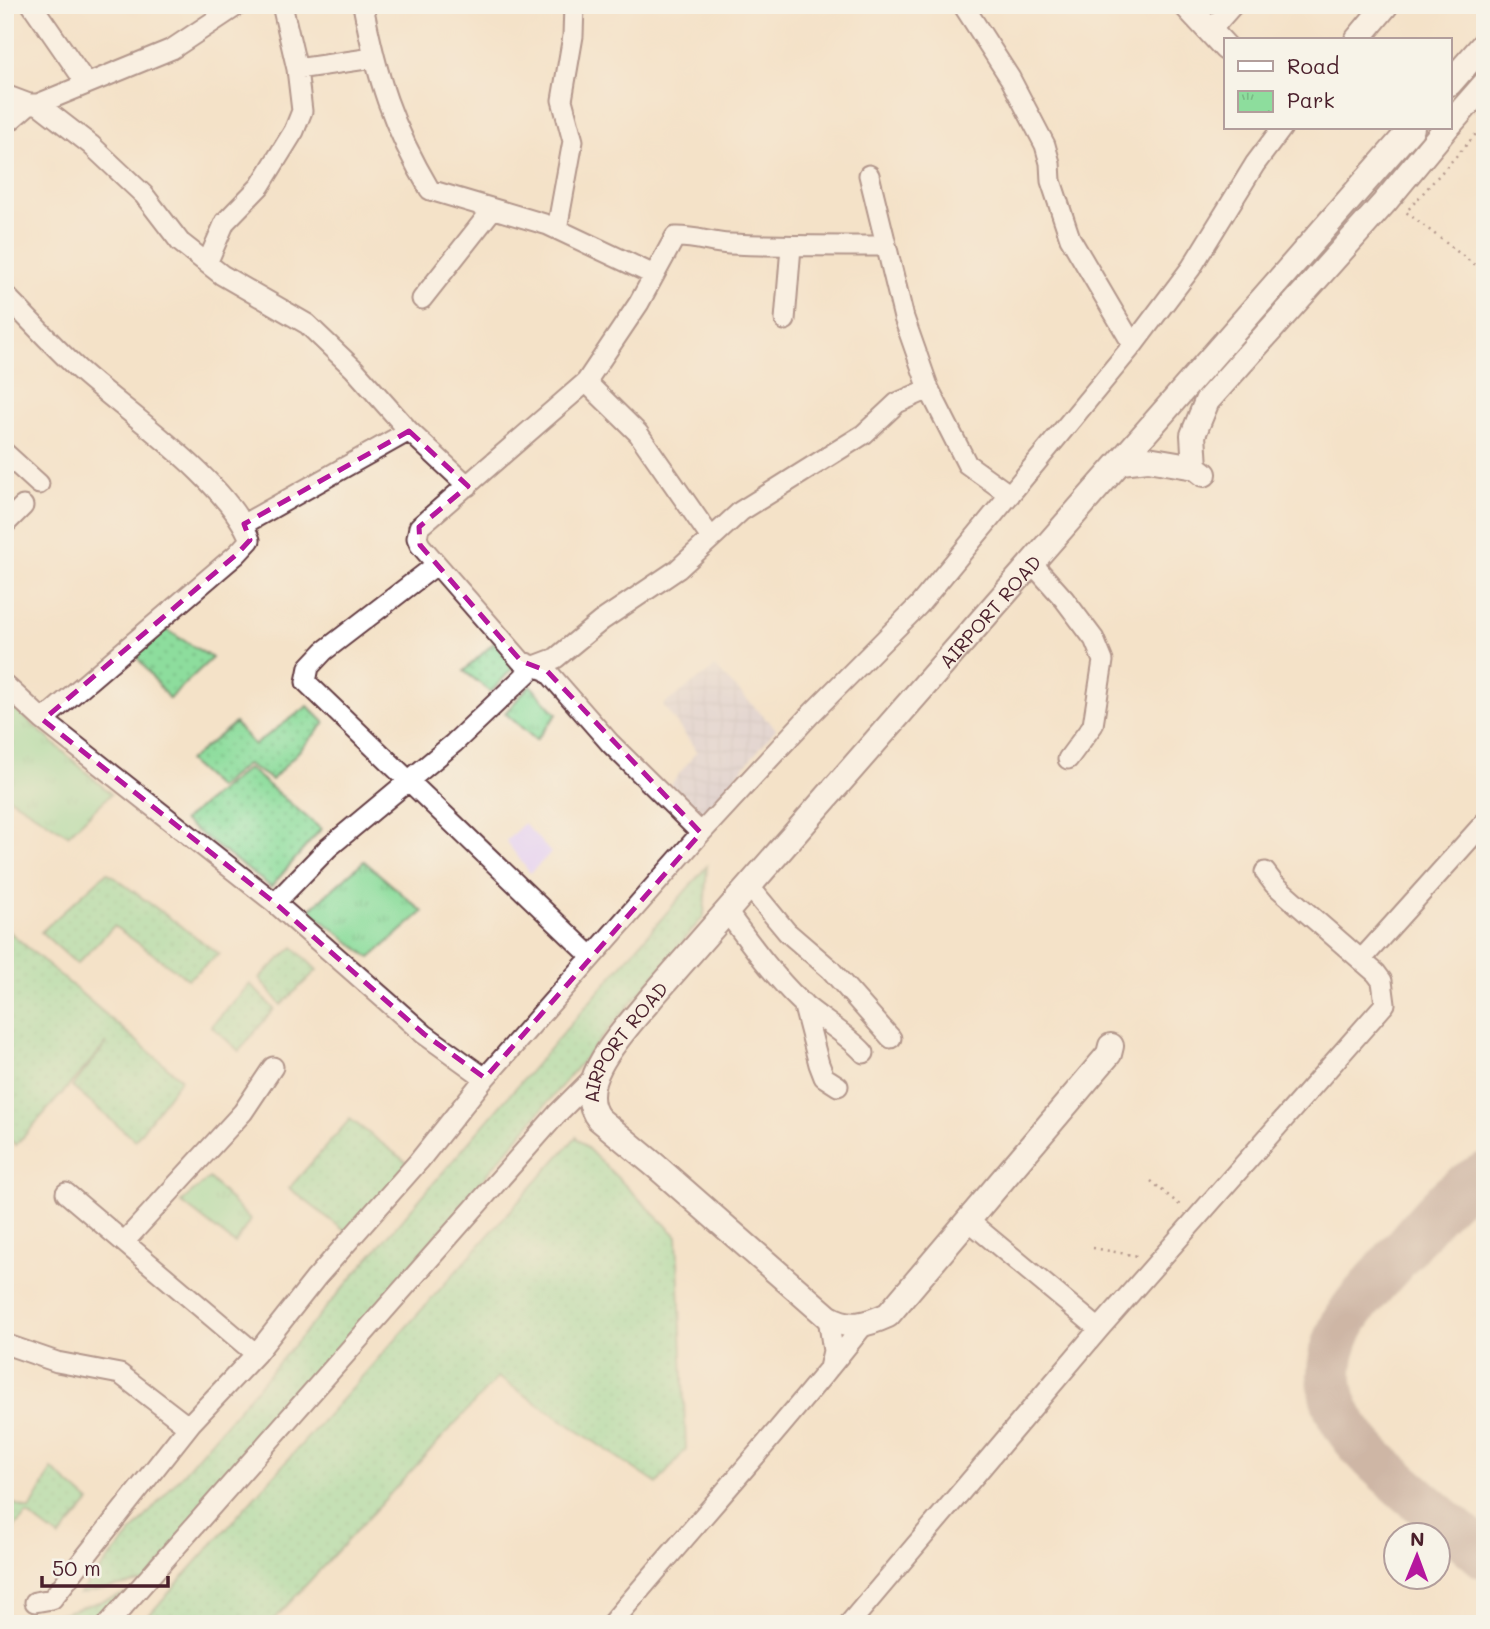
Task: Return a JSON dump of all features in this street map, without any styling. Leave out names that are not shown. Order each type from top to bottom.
[{"type":"main road","points":[[1186,5],[1219,39]]},
{"type":"main road","points":[[1359,38],[1386,5]]},
{"type":"main road","points":[[1452,81],[1485,43]]},
{"type":"main road","points":[[1452,117],[1485,84]]},
{"type":"main road","name":"AIRPORT ROAD","points":[[863,1326],[838,1323],[828,1318],[594,1114],[590,1090],[600,1062],[749,886],[1121,462],[1179,391],[1410,130]]},
{"type":"main road","points":[[1121,462],[1148,459],[1199,470],[1193,435],[1207,401],[1384,203],[1439,130]]},
{"type":"main road","points":[[863,1326],[888,1315],[1109,1054],[1111,1046]]},
{"type":"street","points":[[32,5],[86,83]]},
{"type":"street","points":[[5,125],[34,104],[172,49],[238,5]]},
{"type":"street","points":[[208,261],[225,222],[260,186],[294,131],[302,111],[297,69],[282,5]]},
{"type":"street","points":[[363,5],[373,58],[394,124],[430,190],[557,229],[654,275]]},
{"type":"street","points":[[557,229],[573,141],[562,100],[573,36],[574,5]]},
{"type":"street","points":[[963,5],[1010,78],[1045,145],[1051,163],[1051,181],[1070,238],[1133,345]]},
{"type":"street","points":[[1219,39],[1233,5]]},
{"type":"street","points":[[297,69],[373,58]]},
{"type":"street","points":[[5,94],[34,104],[91,145],[144,195],[180,242],[208,261],[222,275],[307,324],[354,369],[409,431],[468,486]]},
{"type":"street","points":[[35,1602],[52,1600],[191,1423],[256,1354],[316,1278],[419,1161],[485,1078],[701,833],[809,716],[919,605],[1133,345],[1191,268],[1255,164],[1280,130]]},
{"type":"street","points":[[869,176],[904,318],[929,389],[967,464],[1010,495]]},
{"type":"street","points":[[422,299],[492,210]]},
{"type":"street","points":[[701,833],[610,743],[547,671],[521,661],[436,565],[417,538],[419,527],[586,382],[639,303],[675,237],[689,236],[720,243],[791,247],[886,246]]},
{"type":"street","points":[[785,320],[791,247]]},
{"type":"street","points":[[5,295],[76,367],[200,474],[244,524],[250,540],[43,720]]},
{"type":"street","points":[[586,382],[638,433],[711,538]]},
{"type":"street","points":[[275,903],[327,848],[454,743],[535,666],[556,658],[601,621],[678,569],[741,511],[864,434],[897,403],[929,389]]},
{"type":"street","points":[[244,524],[409,431]]},
{"type":"street","points":[[5,453],[39,484]]},
{"type":"street","points":[[5,524],[23,506]]},
{"type":"street","points":[[1031,562],[1094,639],[1103,661],[1093,725],[1068,759]]},
{"type":"street","points":[[436,565],[324,651],[309,667],[306,682],[592,956]]},
{"type":"street","points":[[5,685],[43,720],[275,903],[424,1034],[485,1078]]},
{"type":"street","points":[[1361,960],[1485,822]]},
{"type":"street","points":[[849,1624],[1100,1329],[1385,1004],[1382,981],[1274,884],[1265,872]]},
{"type":"street","points":[[749,886],[787,932],[830,969],[891,1038]]},
{"type":"street","points":[[727,912],[765,964],[803,1003],[850,1037],[864,1053]]},
{"type":"street","points":[[803,1003],[824,1077],[838,1086]]},
{"type":"street","points":[[124,1242],[243,1112],[273,1067]]},
{"type":"street","points":[[108,1624],[557,1114],[596,1076]]},
{"type":"street","points":[[557,1114],[587,1113],[599,1119]]},
{"type":"street","points":[[66,1193],[256,1354]]},
{"type":"street","points":[[969,1221],[1100,1329]]},
{"type":"street","points":[[799,1407],[828,1369],[833,1351],[828,1318]]},
{"type":"street","points":[[611,1624],[748,1461],[799,1407],[863,1326]]},
{"type":"street","points":[[5,1344],[57,1362],[120,1374],[181,1421],[191,1423]]},
{"type":"path","points":[[1485,124],[1406,212],[1485,273]]},
{"type":"path","points":[[1152,1181],[1197,1220]]},
{"type":"path","points":[[1093,1248],[1151,1258],[1159,1264]]},
{"type":"highlighted area","points":[[409,431],[468,486],[419,527],[420,545],[521,661],[547,671],[701,833],[485,1078],[424,1034],[275,903],[43,720],[237,554],[250,540],[244,524]]},
{"type":"shaded area","points":[[715,667],[776,729],[700,819],[669,787],[697,751],[663,705]]},
{"type":"shaded area","points":[[524,823],[551,853],[530,873],[506,841]]},
{"type":"green space","points":[[162,627],[212,658],[169,699],[132,650]]},
{"type":"green space","points":[[497,640],[518,662],[491,692],[464,671]]},
{"type":"green space","points":[[530,685],[557,714],[536,740],[505,713]]},
{"type":"green space","points":[[5,700],[111,794],[68,835],[5,795]]},
{"type":"green space","points":[[308,706],[325,723],[272,780],[247,764],[218,788],[188,761],[235,723],[254,745]]},
{"type":"green space","points":[[248,768],[321,829],[271,887],[183,821]]},
{"type":"green space","points":[[364,861],[423,912],[370,958],[309,910]]},
{"type":"green space","points":[[707,866],[704,916],[146,1581],[79,1594]]},
{"type":"green space","points":[[107,872],[219,954],[188,979],[114,926],[77,964],[41,932]]},
{"type":"green space","points":[[5,928],[181,1079],[135,1140],[72,1087],[107,1043],[16,1145],[5,1136]]},
{"type":"green space","points":[[293,947],[317,970],[281,1005],[259,978]]},
{"type":"green space","points":[[250,984],[274,1009],[239,1051],[211,1026]]},
{"type":"green space","points":[[350,1119],[409,1164],[346,1232],[289,1188]]},
{"type":"green space","points":[[576,1137],[677,1236],[686,1449],[657,1484],[498,1377],[270,1624],[141,1624]]},
{"type":"green space","points":[[209,1178],[250,1220],[235,1244],[181,1202]]},
{"type":"green space","points":[[52,1469],[90,1502],[59,1538],[27,1514],[5,1537],[5,1500],[30,1510]]},
{"type":"green space","points":[[138,1590],[104,1624],[26,1624]]},
{"type":"taxiway","points":[[1485,1175],[1470,1183],[1443,1205],[1355,1306],[1341,1329],[1332,1355],[1330,1379],[1334,1401],[1355,1439],[1371,1457],[1485,1556]]}]
